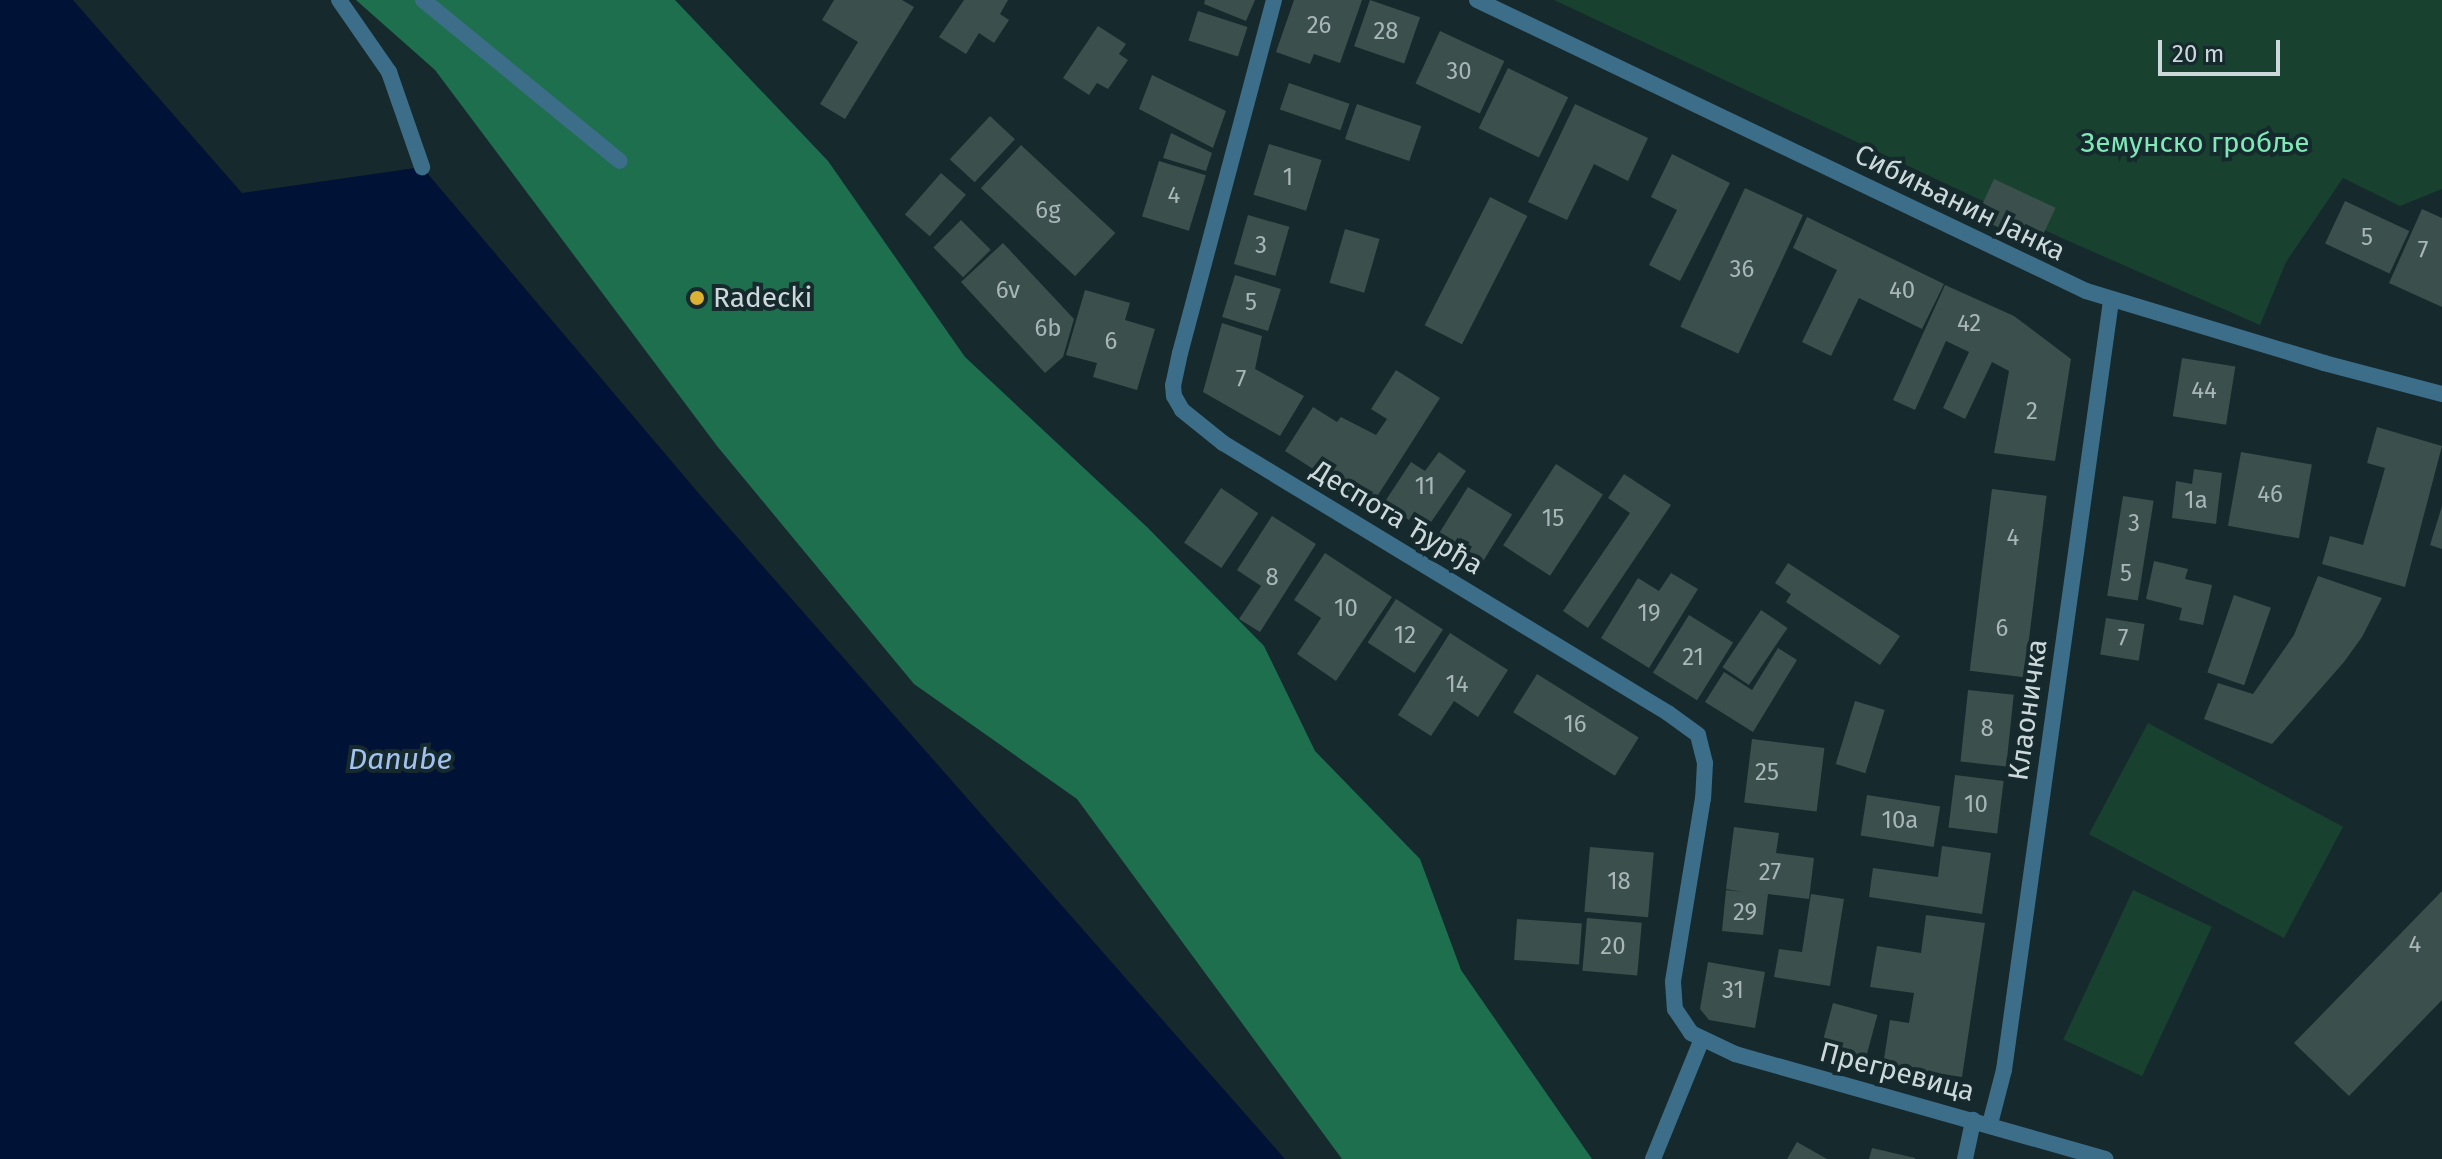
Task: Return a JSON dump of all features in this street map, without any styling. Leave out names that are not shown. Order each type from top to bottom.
[{"type":"street","points":[[339,0],[389,72],[422,167]]},
{"type":"street","points":[[423,0],[620,161]]},
{"type":"street","name":"Деспота Ђурђа","points":[[1274,0],[1180,353],[1174,396],[1182,410],[1223,443],[1668,713],[1698,735],[1705,763],[1703,798],[1673,982],[1675,1009],[1682,1024]]},
{"type":"street","name":"Сибињанин Јанка","points":[[1477,0],[2051,276],[2111,301],[2442,394]]},
{"type":"street","name":"Клаоничка","points":[[1990,1124],[2004,1070],[2111,301]]},
{"type":"street","name":"Прегревица","points":[[1682,1024],[1702,1039],[1735,1054],[1873,1096],[1990,1124],[2105,1159]]},
{"type":"street","points":[[1653,1159],[1702,1039]]},
{"type":"street","points":[[1965,1159],[1973,1120]]},
{"type":"green space","points":[[356,0],[675,0],[828,161],[965,357],[1147,527],[1264,646],[1315,751],[1420,859],[1461,970],[1592,1159],[1342,1159],[1077,799],[914,684],[717,446],[435,70]]},
{"type":"green space","name":"Земунско гробље","points":[[1554,0],[2442,0],[2442,189],[2400,206],[2343,178],[2286,262],[2260,325],[2064,239]]},
{"type":"green space","points":[[2148,723],[2343,827],[2284,938],[2089,834]]},
{"type":"green space","points":[[2133,890],[2212,927],[2142,1076],[2063,1040]]},
{"type":"water","name":"Danube","points":[[0,0],[73,0],[242,193],[422,167],[701,496],[1285,1159],[0,1159]]},
{"type":"building","points":[[834,0],[902,0],[914,7],[845,119],[820,104],[858,42],[822,20]]},
{"type":"building","points":[[964,0],[1008,0],[1000,14],[1009,20],[994,43],[979,33],[966,54],[939,37]]},
{"type":"building","points":[[1205,0],[1255,0],[1246,21],[1204,4]]},
{"type":"building","points":[[1294,0],[1362,0],[1340,63],[1314,54],[1310,64],[1276,52]]},
{"type":"building","points":[[1370,0],[1420,17],[1404,64],[1354,46]]},
{"type":"building","points":[[1198,11],[1247,27],[1238,57],[1188,40]]},
{"type":"building","points":[[1098,26],[1126,44],[1119,54],[1128,60],[1108,89],[1097,83],[1089,95],[1063,78]]},
{"type":"building","points":[[1440,31],[1504,61],[1480,114],[1415,84]]},
{"type":"building","points":[[1508,68],[1568,97],[1539,158],[1479,128]]},
{"type":"building","points":[[1152,75],[1226,111],[1213,148],[1139,109]]},
{"type":"building","points":[[1289,83],[1350,104],[1340,130],[1280,109]]},
{"type":"building","points":[[1357,104],[1421,126],[1409,161],[1345,139]]},
{"type":"building","points":[[1575,104],[1648,138],[1628,181],[1594,164],[1567,220],[1528,202]]},
{"type":"building","points":[[990,116],[1015,139],[975,182],[950,159]]},
{"type":"building","points":[[1171,133],[1212,153],[1206,171],[1163,158]]},
{"type":"building","points":[[1269,144],[1322,160],[1306,211],[1254,195]]},
{"type":"building","points":[[1021,145],[1115,233],[1075,276],[981,188]]},
{"type":"building","points":[[1672,154],[1730,183],[1680,281],[1649,265],[1677,210],[1651,197]]},
{"type":"building","points":[[1159,161],[1206,175],[1189,231],[1142,216]]},
{"type":"building","points":[[941,173],[966,195],[930,236],[905,215]]},
{"type":"building","points":[[1994,179],[2056,208],[2038,246],[1976,217]]},
{"type":"building","points":[[1745,188],[1803,215],[1738,354],[1680,327]]},
{"type":"building","points":[[1490,197],[1527,216],[1462,344],[1425,325]]},
{"type":"building","points":[[2345,201],[2409,231],[2389,274],[2325,244]]},
{"type":"building","points":[[2422,209],[2442,218],[2442,307],[2389,283]]},
{"type":"building","points":[[1248,215],[1289,227],[1275,276],[1234,264]]},
{"type":"building","points":[[1807,217],[1944,284],[1922,329],[1859,298],[1831,356],[1802,342],[1837,270],[1793,248]]},
{"type":"building","points":[[961,220],[991,250],[963,277],[933,248]]},
{"type":"building","points":[[1345,229],[1380,239],[1364,293],[1330,283]]},
{"type":"building","points":[[1003,243],[1074,319],[1063,357],[1045,373],[961,282]]},
{"type":"building","points":[[1235,275],[1281,289],[1268,331],[1222,317]]},
{"type":"building","points":[[1945,285],[2014,316],[2071,359],[2055,461],[1994,453],[2009,371],[1992,362],[1965,419],[1943,408],[1969,352],[1946,341],[1915,410],[1893,400]]},
{"type":"building","points":[[1085,290],[1130,303],[1125,320],[1155,329],[1137,390],[1093,377],[1097,363],[1066,355]]},
{"type":"building","points":[[1222,323],[1262,336],[1255,369],[1304,396],[1280,436],[1203,392]]},
{"type":"building","points":[[2182,358],[2235,366],[2226,425],[2173,416]]},
{"type":"building","points":[[1396,370],[1440,398],[1371,506],[1285,451],[1313,407],[1337,422],[1341,417],[1376,435],[1387,419],[1371,409]]},
{"type":"building","points":[[2377,427],[2442,446],[2405,587],[2322,564],[2330,536],[2363,545],[2385,468],[2367,463]]},
{"type":"building","points":[[1439,452],[1466,471],[1425,531],[1384,503],[1411,462],[1425,471]]},
{"type":"building","points":[[2241,452],[2312,465],[2299,538],[2228,526]]},
{"type":"building","points":[[1556,464],[1603,494],[1550,576],[1503,545]]},
{"type":"building","points":[[2194,469],[2222,473],[2216,524],[2172,518],[2176,481],[2192,484]]},
{"type":"building","points":[[1624,474],[1671,505],[1588,628],[1563,611],[1630,513],[1608,498]]},
{"type":"building","points":[[1468,487],[1512,515],[1480,565],[1436,538]]},
{"type":"building","points":[[1221,488],[1258,513],[1221,568],[1184,543]]},
{"type":"building","points":[[1992,489],[2047,496],[2024,677],[1970,671]]},
{"type":"building","points":[[2123,496],[2154,501],[2138,601],[2107,596]]},
{"type":"building","points":[[2442,506],[2442,549],[2430,545]]},
{"type":"building","points":[[1272,516],[1316,544],[1260,632],[1239,619],[1261,586],[1237,570]]},
{"type":"building","points":[[1325,553],[1392,597],[1336,681],[1297,654],[1321,618],[1294,600]]},
{"type":"building","points":[[2154,561],[2188,569],[2185,579],[2212,585],[2203,625],[2179,620],[2182,608],[2146,599]]},
{"type":"building","points":[[1788,563],[1900,636],[1880,665],[1786,602],[1791,594],[1775,583]]},
{"type":"building","points":[[1671,573],[1698,589],[1649,668],[1601,638],[1638,578],[1659,591]]},
{"type":"building","points":[[2318,576],[2382,598],[2362,637],[2344,662],[2272,744],[2204,719],[2218,683],[2253,694],[2294,635]]},
{"type":"building","points":[[2234,595],[2271,608],[2244,685],[2207,673]]},
{"type":"building","points":[[1396,599],[1443,629],[1415,673],[1368,643]]},
{"type":"building","points":[[1761,610],[1788,628],[1749,685],[1722,667]]},
{"type":"building","points":[[1689,615],[1733,643],[1697,700],[1653,673]]},
{"type":"building","points":[[2106,618],[2145,624],[2139,661],[2100,655]]},
{"type":"building","points":[[1450,633],[1508,670],[1478,717],[1454,701],[1431,736],[1398,715]]},
{"type":"building","points":[[1778,648],[1797,660],[1753,732],[1705,702],[1724,672],[1752,690]]},
{"type":"building","points":[[1537,674],[1639,738],[1615,776],[1513,712]]},
{"type":"building","points":[[1968,690],[2014,695],[2006,766],[1960,762]]},
{"type":"building","points":[[1855,701],[1885,710],[1865,773],[1836,764]]},
{"type":"building","points":[[1752,739],[1824,748],[1817,811],[1744,803]]},
{"type":"building","points":[[1955,775],[2004,781],[1997,834],[1949,828]]},
{"type":"building","points":[[1867,795],[1940,807],[1934,847],[1861,835]]},
{"type":"building","points":[[1734,827],[1779,833],[1776,853],[1814,858],[1809,899],[1768,894],[1763,935],[1722,931],[1726,890],[1743,892],[1726,889]]},
{"type":"building","points":[[1942,846],[1991,853],[1982,914],[1869,897],[1873,868],[1938,877]]},
{"type":"building","points":[[1590,847],[1654,853],[1648,917],[1584,912]]},
{"type":"building","points":[[2442,891],[2442,1000],[2349,1096],[2294,1043]]},
{"type":"building","points":[[1811,894],[1844,899],[1830,986],[1774,977],[1779,949],[1802,952]]},
{"type":"building","points":[[1926,915],[1985,923],[1962,1077],[1883,1065],[1890,1020],[1909,1023],[1914,993],[1870,987],[1877,946],[1921,953]]},
{"type":"building","points":[[1587,918],[1642,923],[1637,976],[1582,971]]},
{"type":"building","points":[[1517,919],[1582,924],[1579,964],[1514,960]]},
{"type":"building","points":[[1708,962],[1765,972],[1755,1028],[1709,1020],[1700,1009]]},
{"type":"building","points":[[1833,1003],[1877,1015],[1865,1061],[1821,1049]]},
{"type":"building","points":[[1797,1142],[1827,1159],[1787,1159]]},
{"type":"building","points":[[1872,1148],[1915,1158],[1915,1159],[1869,1159]]},
{"type":"place","name":"Radecki","points":[[697,298]]}]
